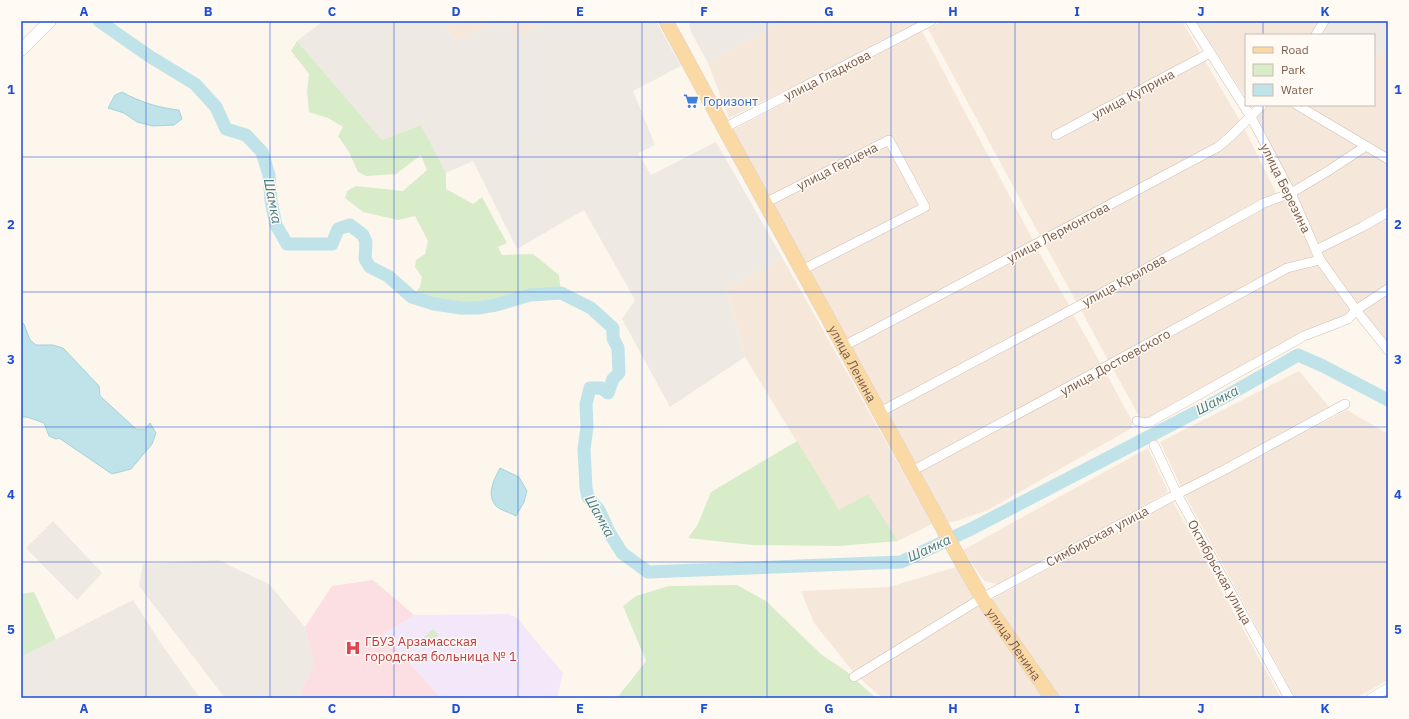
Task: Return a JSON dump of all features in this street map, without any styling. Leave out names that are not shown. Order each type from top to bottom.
[{"type":"main road","points":[[21,50],[50,21]]},
{"type":"main road","name":"улица Ленина","points":[[666,21],[958,556],[982,598],[1052,698]]},
{"type":"street","name":"улица Гладкова","points":[[724,128],[931,21]]},
{"type":"street","name":"улица Березина","points":[[1190,21],[1251,117],[1291,193],[1320,260],[1356,310],[1388,350]]},
{"type":"street","points":[[1317,34],[1324,21]]},
{"type":"street","name":"улица Куприна","points":[[1056,135],[1210,52]]},
{"type":"street","name":"улица Лермонтова","points":[[844,346],[1218,147],[1261,106]]},
{"type":"street","points":[[1300,106],[1388,159]]},
{"type":"street","name":"улица Герцена","points":[[765,203],[889,140],[925,207],[802,270]]},
{"type":"street","name":"улица Крылова","points":[[880,412],[1082,304],[1264,203],[1291,193],[1366,146]]},
{"type":"street","points":[[1316,250],[1388,212]]},
{"type":"street","name":"улица Достоевского","points":[[912,471],[1286,268],[1320,260]]},
{"type":"street","points":[[1143,424],[1150,422],[1304,336],[1348,319],[1356,310],[1388,289]]},
{"type":"street","name":"Симбирская улица","points":[[854,677],[982,598],[1226,469],[1345,404]]},
{"type":"street","name":"Октябрьская улица","points":[[1154,445],[1177,494],[1289,698]]},
{"type":"street","points":[[1371,698],[1388,688]]},
{"type":"shaded area","points":[[323,21],[444,21],[454,39],[507,21],[517,38],[550,21],[656,21],[681,66],[633,91],[655,145],[638,153],[651,175],[716,142],[783,259],[726,288],[745,357],[670,407],[622,319],[635,300],[584,210],[517,249],[473,161],[446,173],[421,125],[382,140],[297,41]]},
{"type":"shaded area","points":[[444,21],[507,21],[454,39]]},
{"type":"shaded area","points":[[507,21],[550,21],[517,39]]},
{"type":"shaded area","points":[[689,21],[783,21],[708,63],[691,32]]},
{"type":"shaded area","points":[[783,21],[926,21],[729,118],[708,63]]},
{"type":"shaded area","points":[[943,21],[1182,21],[1240,121],[1226,135],[1210,147],[1040,236],[928,29]]},
{"type":"shaded area","points":[[1196,21],[1319,21],[1312,34],[1245,34],[1245,96]]},
{"type":"shaded area","points":[[1329,21],[1388,21],[1388,56],[1375,53],[1375,34],[1322,34]]},
{"type":"shaded area","points":[[922,31],[1033,240],[847,342],[731,131]]},
{"type":"shaded area","points":[[1375,53],[1388,56],[1388,155],[1306,106],[1375,106]]},
{"type":"shaded area","points":[[1266,106],[1291,106],[1388,163],[1388,348],[1320,254],[1255,117]]},
{"type":"shaded area","points":[[1245,130],[1277,195],[1077,303],[1044,243],[1220,151]]},
{"type":"shaded area","points":[[1291,194],[1319,259],[1287,266],[1109,362],[1080,308],[1262,205]]},
{"type":"shaded area","points":[[1036,247],[1070,307],[884,406],[850,347]]},
{"type":"shaded area","points":[[783,259],[932,524],[898,541],[868,494],[839,511],[745,357],[726,288]]},
{"type":"shaded area","points":[[1319,261],[1353,309],[1347,317],[1150,418],[1140,418],[1112,367],[1286,269]]},
{"type":"shaded area","points":[[1072,312],[1102,366],[915,466],[886,413]]},
{"type":"shaded area","points":[[1105,371],[1132,421],[1132,428],[988,510],[960,520],[946,523],[918,471]]},
{"type":"shaded area","points":[[1299,371],[1330,408],[1181,487],[1160,442]]},
{"type":"shaded area","points":[[1347,410],[1388,434],[1388,680],[1356,698],[1295,698],[1185,495]]},
{"type":"shaded area","points":[[1148,448],[1168,492],[1001,585],[984,581],[963,550]]},
{"type":"shaded area","points":[[1173,502],[1281,698],[1058,698],[990,600]]},
{"type":"shaded area","points":[[53,521],[102,573],[77,600],[26,548]]},
{"type":"shaded area","points":[[218,560],[269,584],[305,627],[314,663],[298,698],[225,698],[139,586],[143,564]]},
{"type":"shaded area","points":[[956,567],[987,618],[1044,698],[882,698],[854,673],[814,623],[801,591],[889,587]]},
{"type":"shaded area","name":"ГБУЗ Арзамасская городская больница № 1","points":[[373,580],[414,615],[383,634],[441,698],[298,698],[314,663],[305,627],[332,586]]},
{"type":"shaded area","points":[[133,600],[164,648],[200,698],[21,698],[21,657]]},
{"type":"shaded area","points":[[508,614],[516,617],[563,673],[557,698],[441,698],[383,634],[414,615]]},
{"type":"green space","points":[[297,41],[382,140],[421,125],[446,173],[446,189],[473,204],[482,197],[507,243],[498,247],[502,255],[533,254],[559,275],[561,293],[530,295],[492,306],[470,309],[445,306],[412,297],[420,287],[422,277],[415,267],[416,260],[425,254],[428,241],[415,216],[398,220],[363,212],[345,198],[347,191],[356,186],[403,191],[427,170],[421,155],[396,174],[366,176],[358,172],[349,152],[338,136],[343,127],[328,118],[309,112],[307,91],[309,74],[291,51]]},
{"type":"green space","points":[[797,441],[839,510],[868,494],[898,541],[839,546],[752,545],[688,538],[698,524],[711,492]]},
{"type":"green space","points":[[737,585],[766,601],[822,655],[846,671],[876,698],[617,698],[646,661],[623,606],[636,596],[669,586]]},
{"type":"green space","points":[[34,592],[56,639],[21,657],[21,594]]},
{"type":"green space","points":[[433,629],[439,635],[424,649],[418,643]]},
{"type":"water","points":[[122,92],[150,104],[179,110],[182,119],[174,125],[153,126],[137,122],[124,113],[108,108],[115,95]]},
{"type":"water","points":[[21,322],[24,324],[30,340],[36,345],[53,345],[63,348],[99,386],[100,396],[136,429],[145,429],[150,423],[156,433],[152,444],[131,469],[112,474],[59,438],[56,439],[49,436],[44,423],[27,417],[21,417]]},
{"type":"water","points":[[500,468],[519,477],[527,491],[524,502],[516,516],[496,506],[493,501],[491,492],[492,487]]},
{"type":"waterway","name":"Шамка","points":[[99,21],[149,56],[195,84],[216,107],[226,129],[246,135],[262,152],[269,175],[271,201],[276,225],[287,244],[332,244],[338,229],[350,225],[363,235],[366,242],[365,259],[370,267],[388,276],[412,297],[434,304],[461,308],[478,308],[496,305],[530,295],[561,293],[591,308],[613,328],[613,338],[618,348],[619,373],[613,379],[608,393],[601,388],[590,388],[586,404],[587,427],[584,449],[586,488],[588,497],[599,510],[609,532],[622,553],[648,572],[901,562],[971,529],[1223,398],[1298,355],[1323,366],[1388,400]]},
{"type":"place","name":"Горизонт","points":[[691,101]]},
{"type":"place","name":"ГБУЗ Арзамасская городская больница № 1","points":[[353,648]]}]
